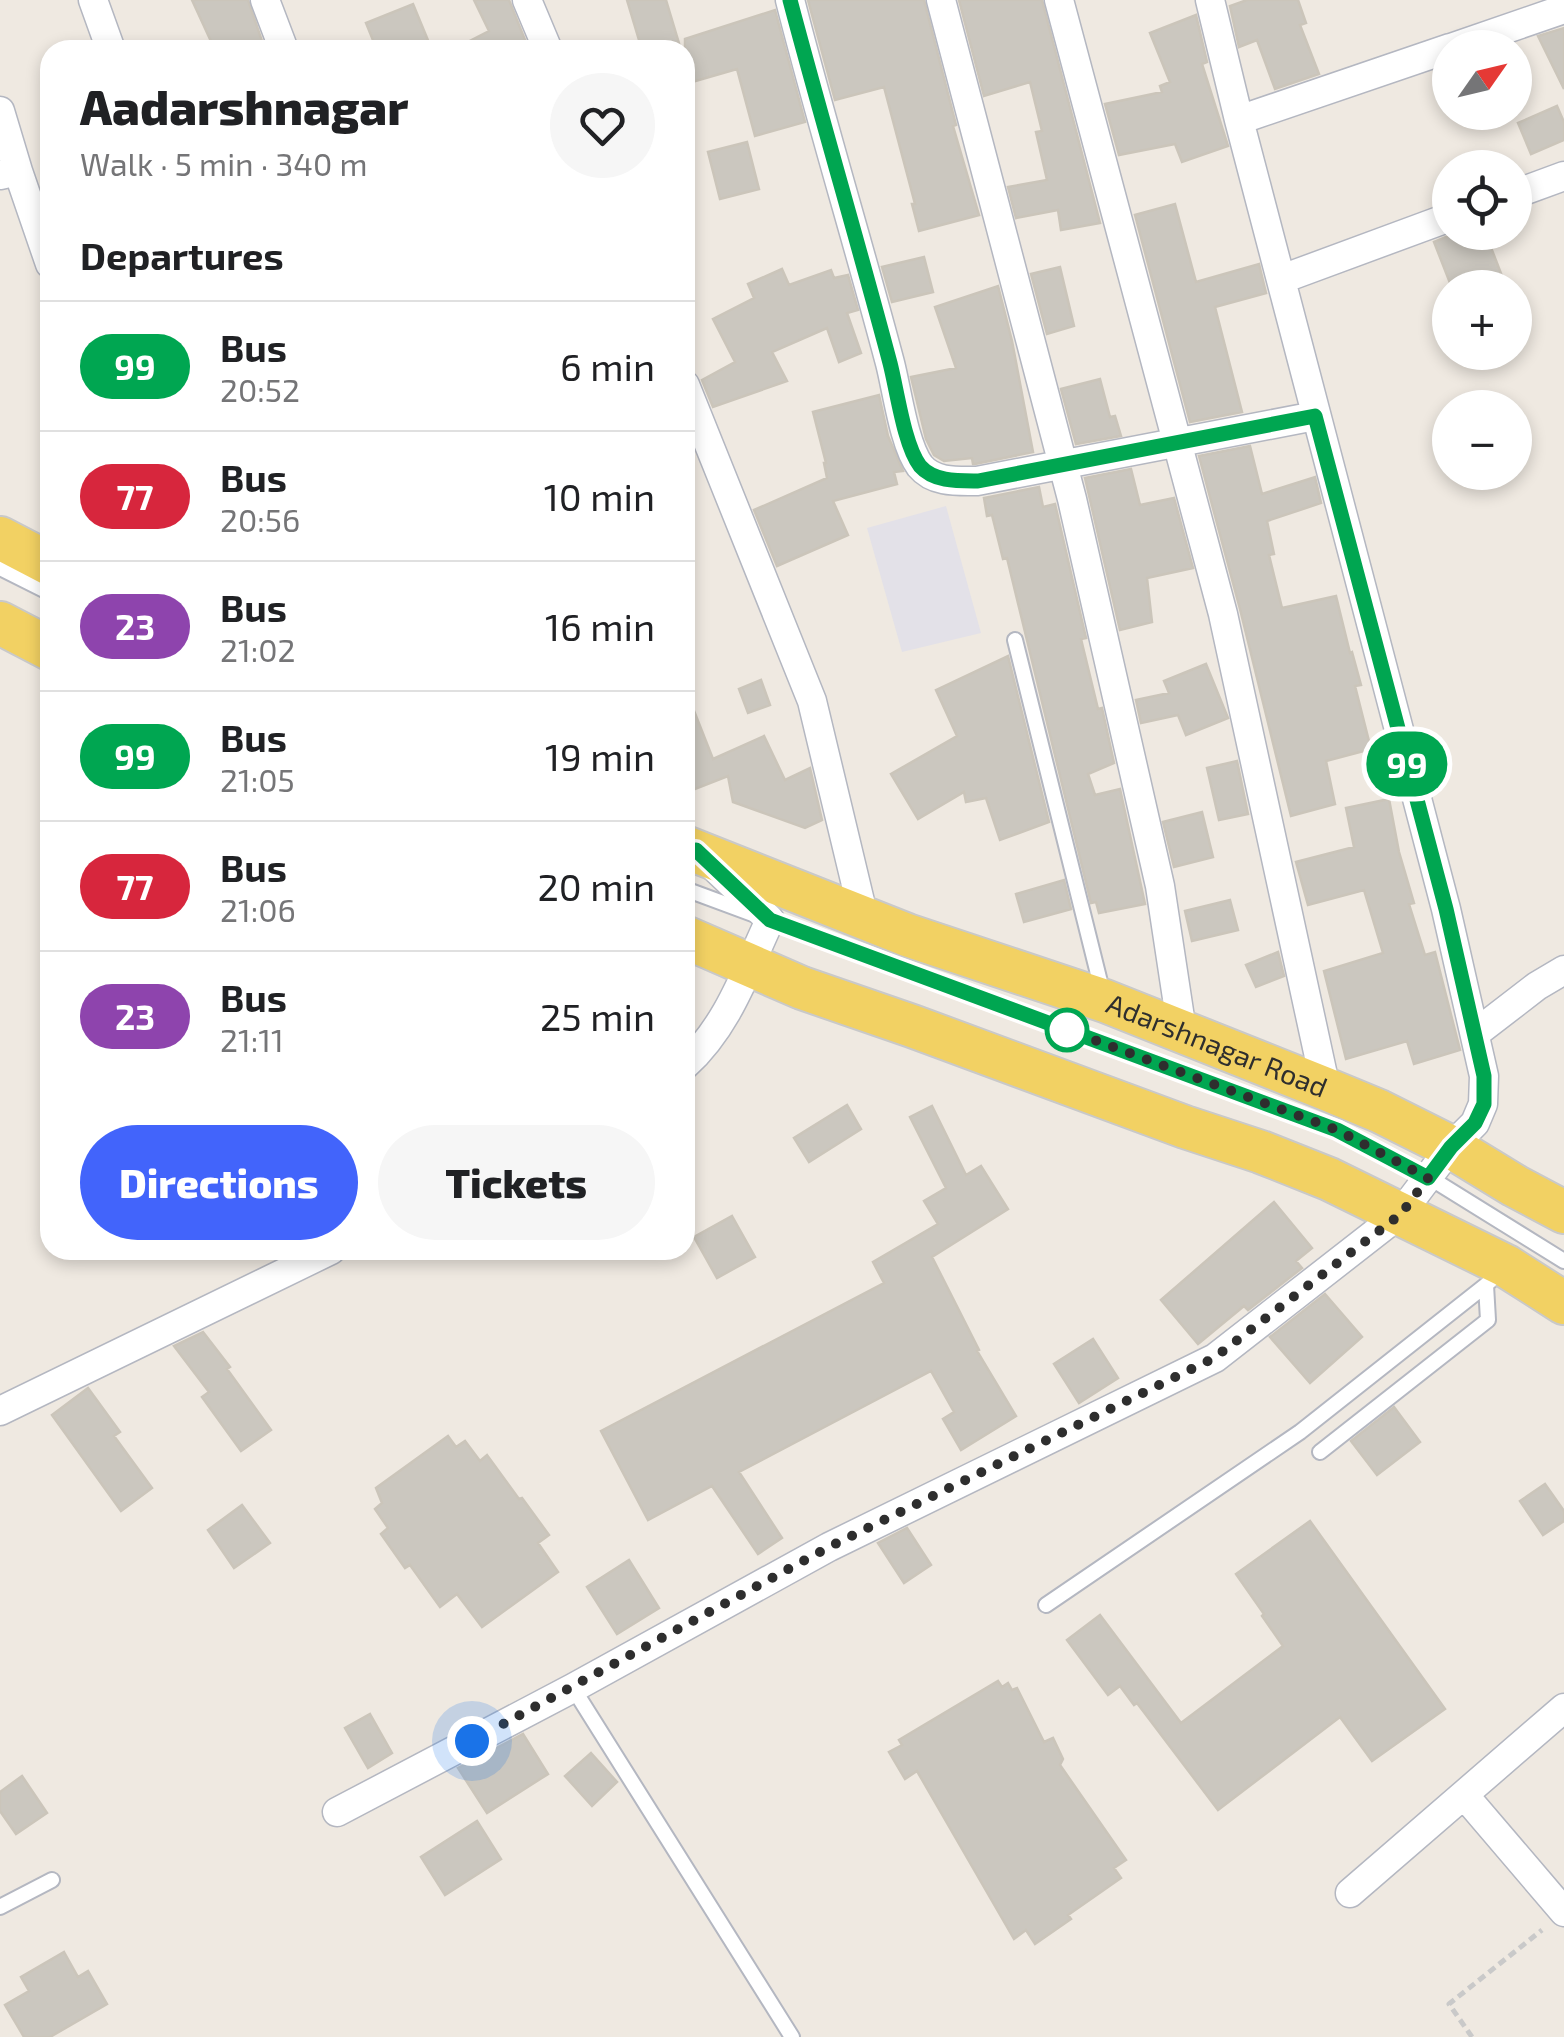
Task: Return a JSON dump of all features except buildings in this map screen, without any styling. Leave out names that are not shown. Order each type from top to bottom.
[{"type":"main road","points":[[0,623],[40,644]]},
{"type":"main road","name":"Adarshnagar Road","points":[[695,864],[1105,1001],[1326,1088],[1380,1111],[1439,1162],[1515,1186],[1564,1212]]},
{"type":"main road","points":[[695,941],[802,988],[1330,1179],[1401,1214],[1496,1276],[1564,1303]]},
{"type":"street","points":[[93,0],[107,40]]},
{"type":"street","points":[[266,0],[280,40]]},
{"type":"street","points":[[527,0],[544,40]]},
{"type":"street","points":[[790,0],[911,448],[921,467],[936,477],[978,481],[1315,416]]},
{"type":"street","points":[[941,0],[1063,464],[1160,886],[1182,1032]]},
{"type":"street","points":[[1060,0],[1223,614],[1326,1088]]},
{"type":"street","points":[[337,1812],[829,1547],[1214,1358],[1401,1214],[1439,1162],[1475,1123],[1484,1104],[1484,1076],[1476,1033],[1210,0]]},
{"type":"street","points":[[1503,30],[1564,9]]},
{"type":"street","points":[[1238,120],[1432,54]]},
{"type":"street","points":[[0,111],[9,173],[40,242]]},
{"type":"street","points":[[1532,188],[1564,176]]},
{"type":"street","points":[[1282,279],[1432,225]]},
{"type":"street","points":[[695,411],[812,702],[864,918]]},
{"type":"street","points":[[695,866],[770,920],[733,1004],[695,1056]]},
{"type":"street","points":[[1476,1033],[1564,970]]},
{"type":"street","points":[[0,1412],[311,1260]]},
{"type":"street","points":[[1350,1893],[1564,1708]]},
{"type":"street","points":[[1465,1796],[1557,1918]]},
{"type":"lane","points":[[1015,640],[1105,1001]]},
{"type":"lane","points":[[695,866],[770,920],[1337,1130],[1439,1162],[1564,1261]]},
{"type":"lane","points":[[1320,1452],[1488,1320],[1496,1276]]},
{"type":"lane","points":[[1046,1605],[1300,1432],[1496,1276]]},
{"type":"lane","points":[[573,1688],[792,2037]]},
{"type":"lane","points":[[0,1906],[52,1880]]},
{"type":"path","points":[[1472,2037],[1449,2004],[1557,1918]]},
{"type":"shaded area","points":[[946,506],[981,633],[902,652],[867,528]]},
{"type":"bus line","name":"99","points":[[696,850],[770,920],[1337,1130],[1428,1178],[1475,1123],[1484,1104],[1484,1076],[1476,1033],[1446,909],[1315,416],[978,481],[936,477],[921,467],[911,448],[790,0]]},
{"type":"route","points":[[472,1741],[829,1547],[1214,1358],[1401,1214],[1428,1178],[1337,1130],[1054,1025],[1067,1030]]}]
